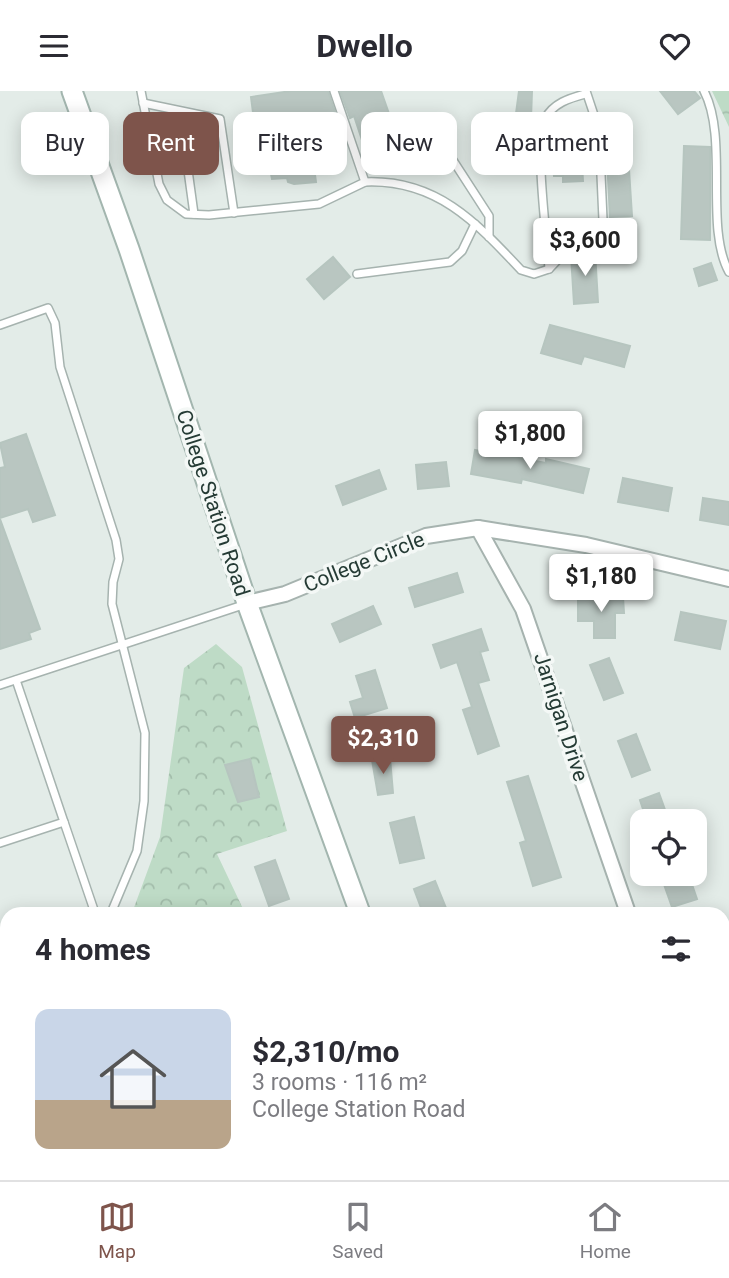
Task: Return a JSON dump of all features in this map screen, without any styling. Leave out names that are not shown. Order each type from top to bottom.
[{"type":"main road","name":"College Station Road","points":[[72,91],[130,249],[247,603],[358,907]]},
{"type":"street","name":"College Circle","points":[[247,603],[285,594],[426,536],[478,528],[586,545],[729,579]]},
{"type":"street","name":"Jarnigan Drive","points":[[478,528],[523,609],[626,907]]},
{"type":"lane","points":[[141,91],[159,184],[167,200],[186,214],[234,213],[319,204],[365,182],[395,181],[433,195],[461,211],[522,270],[534,274],[549,269],[565,252],[594,232],[603,220],[598,130],[594,109],[585,92],[566,99],[545,119],[541,141],[549,269]]},
{"type":"lane","points":[[334,91],[365,182]]},
{"type":"lane","points":[[704,91],[718,139],[722,251],[729,272]]},
{"type":"lane","points":[[143,103],[180,112]]},
{"type":"lane","points":[[219,118],[234,213]]},
{"type":"lane","points":[[457,167],[489,216],[489,237]]},
{"type":"lane","points":[[189,175],[194,214]]},
{"type":"lane","points":[[357,275],[450,262],[462,251],[475,224]]},
{"type":"lane","points":[[0,325],[48,308],[55,323],[60,367],[116,540],[119,559],[111,593],[145,733],[144,801],[137,851],[114,907]]},
{"type":"lane","points":[[0,685],[247,603]]},
{"type":"lane","points":[[16,680],[93,907]]},
{"type":"lane","points":[[0,843],[64,822]]},
{"type":"green space","points":[[712,91],[729,91],[729,127]]},
{"type":"green space","points":[[216,644],[242,667],[287,831],[217,854],[242,907],[134,907],[160,837],[184,668]]},
{"type":"building","points":[[291,91],[328,91],[335,112],[253,112],[251,97]]},
{"type":"building","points":[[340,91],[381,91],[388,112],[361,112],[361,137],[354,116],[350,118]]},
{"type":"building","points":[[519,91],[532,91],[531,112],[516,112]]},
{"type":"building","points":[[660,91],[694,91],[700,98],[678,114]]},
{"type":"building","points":[[684,146],[710,147],[710,240],[681,239]]},
{"type":"building","points":[[271,175],[315,175],[316,182],[294,184],[288,182],[287,178],[272,179]]},
{"type":"building","points":[[583,175],[583,181],[563,182],[563,176],[554,176]]},
{"type":"building","points":[[608,175],[629,175],[632,216],[610,217]]},
{"type":"building","points":[[595,252],[598,302],[574,304],[571,255]]},
{"type":"building","points":[[333,257],[350,277],[324,299],[307,279]]},
{"type":"building","points":[[711,263],[717,280],[699,286],[694,269]]},
{"type":"building","points":[[550,325],[630,346],[624,367],[584,356],[581,364],[541,353]]},
{"type":"building","points":[[26,434],[55,515],[33,522],[28,509],[0,518],[0,468],[5,467],[0,443]]},
{"type":"building","points":[[475,450],[546,463],[546,459],[589,469],[583,493],[522,479],[521,483],[471,474]]},
{"type":"building","points":[[446,462],[449,486],[418,489],[416,465]]},
{"type":"building","points":[[379,470],[386,489],[343,505],[336,486]]},
{"type":"building","points":[[623,478],[672,488],[668,511],[618,502]]},
{"type":"building","points":[[703,498],[729,502],[729,525],[700,520]]},
{"type":"building","points":[[0,519],[40,629],[29,633],[31,639],[0,649]]},
{"type":"building","points":[[457,573],[463,592],[415,607],[409,588]]},
{"type":"building","points":[[578,597],[623,597],[624,613],[615,613],[615,638],[594,638],[594,621],[578,621]]},
{"type":"building","points":[[373,606],[381,624],[340,642],[332,624]]},
{"type":"building","points":[[681,612],[726,621],[720,649],[675,640]]},
{"type":"building","points":[[481,629],[488,650],[480,652],[489,680],[478,683],[499,746],[478,754],[463,710],[472,707],[457,662],[441,668],[433,645]]},
{"type":"building","points":[[609,658],[623,693],[604,700],[590,665]]},
{"type":"building","points":[[375,670],[387,708],[355,718],[350,702],[363,698],[356,676]]},
{"type":"building","points":[[636,734],[650,770],[632,777],[618,741]]},
{"type":"building","points":[[390,758],[393,793],[378,795],[372,760]]},
{"type":"building","points":[[250,759],[259,797],[238,802],[225,765]]},
{"type":"building","points":[[528,776],[561,877],[533,886],[520,843],[526,841],[507,782]]},
{"type":"building","points":[[659,793],[665,809],[643,809],[640,800]]},
{"type":"building","points":[[414,817],[424,858],[400,863],[390,823]]},
{"type":"building","points":[[275,860],[289,899],[269,906],[255,867]]},
{"type":"building","points":[[435,881],[446,907],[421,907],[414,889]]},
{"type":"building","points":[[665,886],[692,886],[697,899],[672,907]]}]
